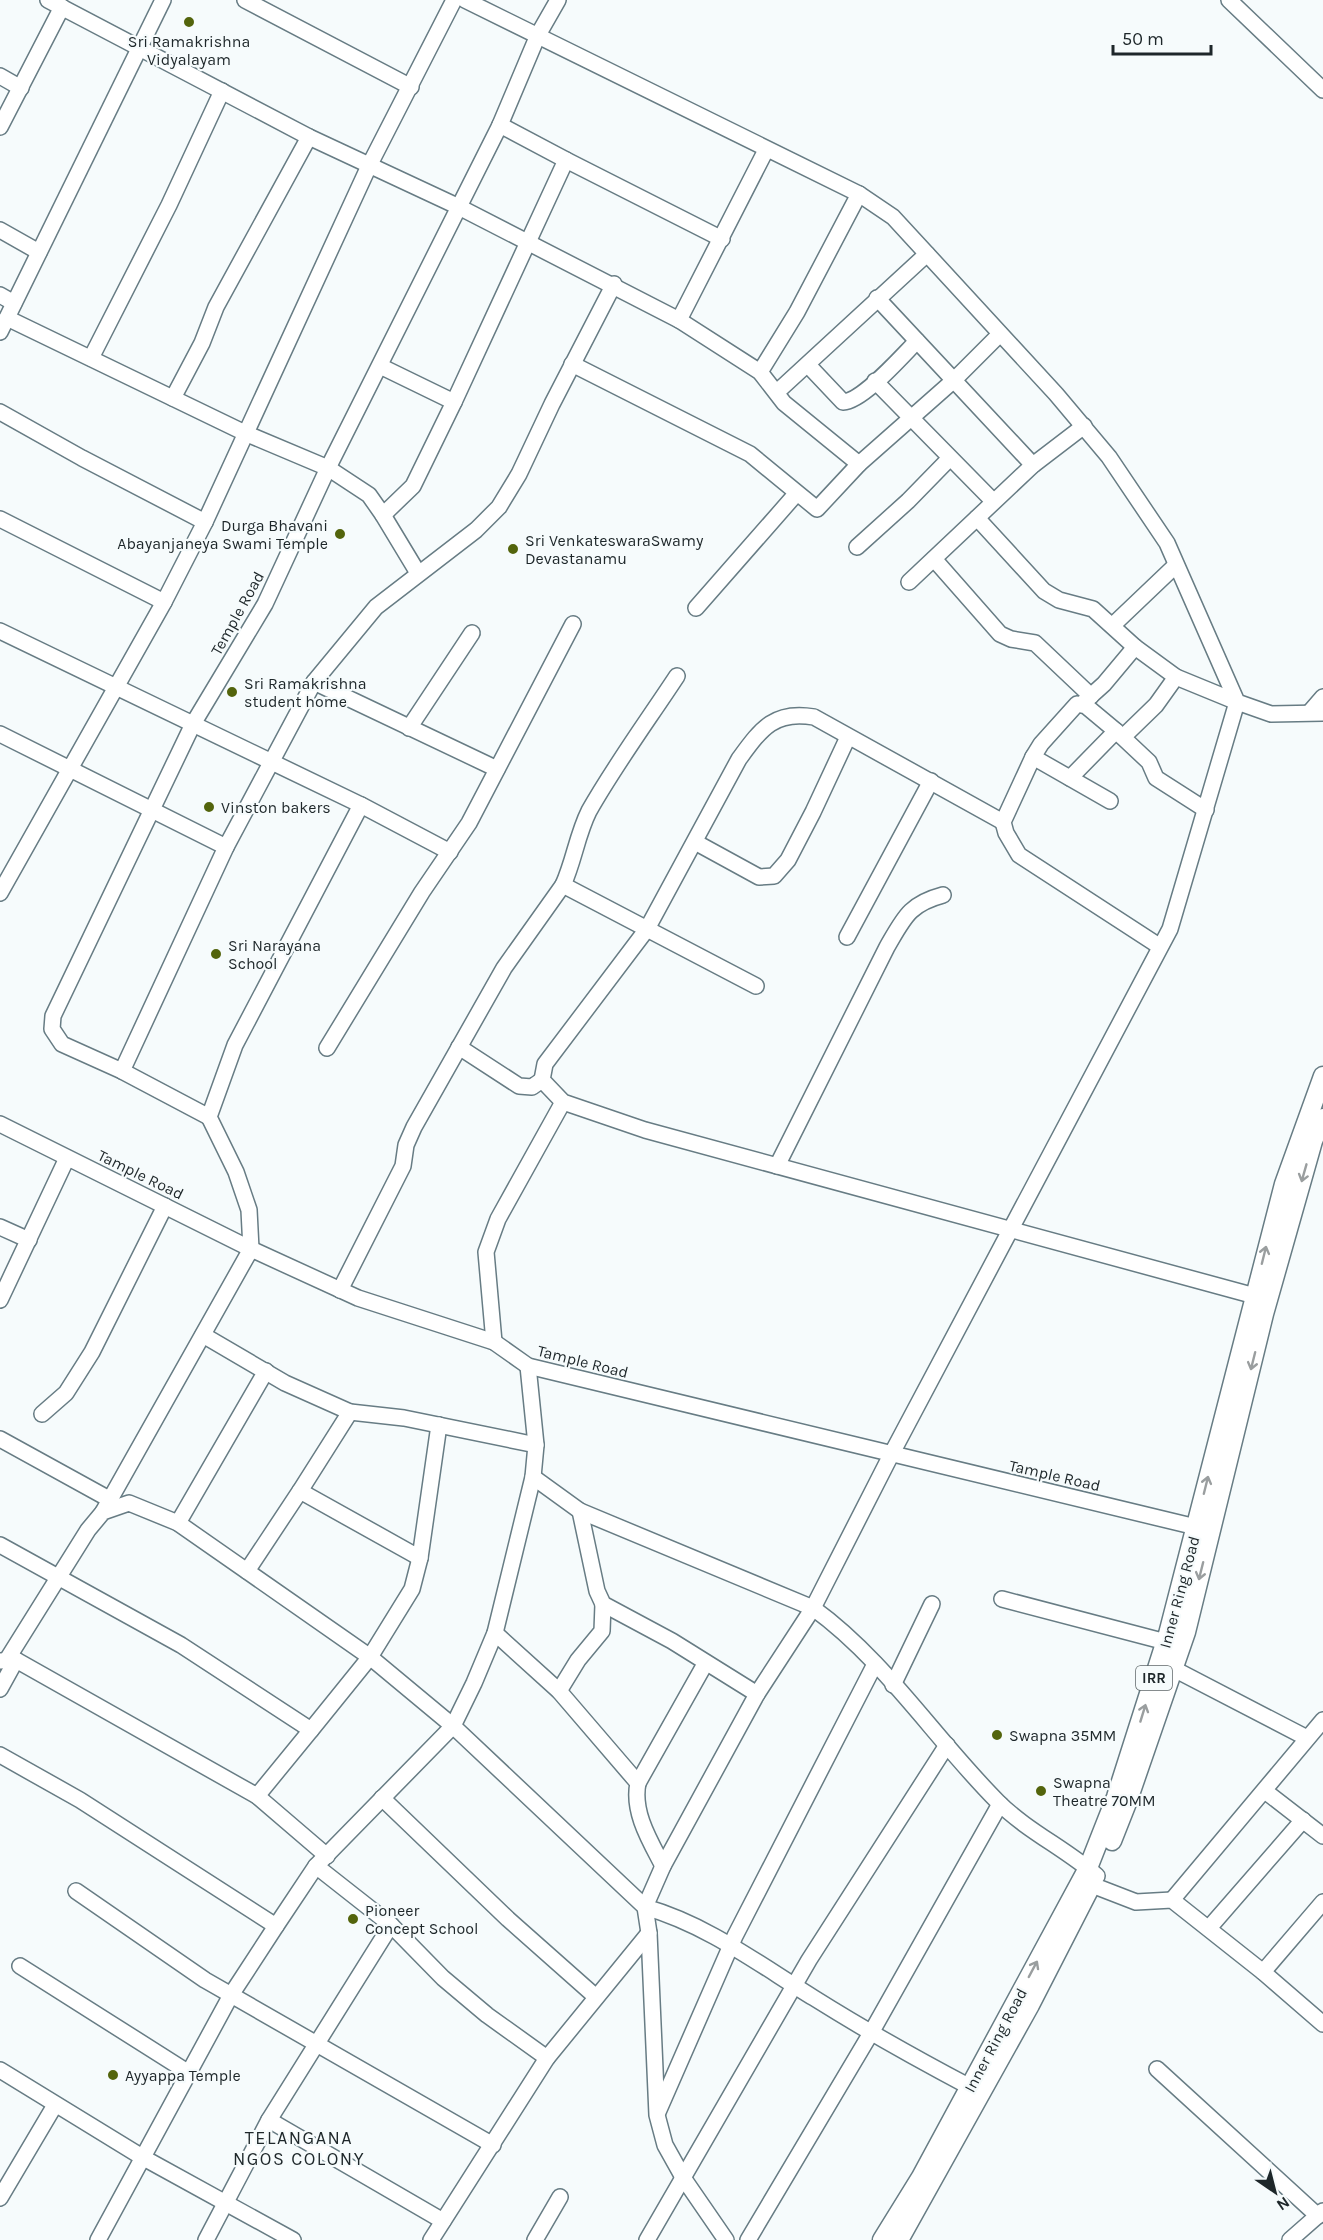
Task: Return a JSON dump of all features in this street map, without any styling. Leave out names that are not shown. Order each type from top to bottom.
[{"type":"main road","name":"Inner Ring Road","points":[[900,2240],[1030,2005],[1127,1803],[1186,1632],[1264,1314],[1311,1142],[1323,1076]]},
{"type":"main road","name":"Inner Ring Road","points":[[882,2240],[1092,1876],[1166,1642],[1272,1226],[1323,1118]]},
{"type":"street","points":[[162,0],[4,325],[91,358],[245,433],[328,468],[369,495],[418,573]]},
{"type":"street","points":[[245,0],[411,87]]},
{"type":"street","points":[[0,893],[164,603],[205,522],[369,166],[454,0]]},
{"type":"street","points":[[465,0],[859,194],[893,217],[1084,426],[1109,458],[1167,543],[1237,702],[1170,929],[891,1455],[813,1608],[757,1694],[663,1866],[645,1907],[649,1934],[657,2115],[665,2145],[684,2179],[726,2240]]},
{"type":"street","name":"Temple Road","points":[[209,1117],[122,1071],[62,1044],[52,1029],[53,1016],[193,724],[265,604],[328,468],[500,125],[538,35],[558,0]]},
{"type":"street","points":[[1229,0],[1323,90]]},
{"type":"street","points":[[0,127],[21,88],[55,4],[309,137],[459,207],[678,320],[760,372],[784,403],[859,464]]},
{"type":"street","points":[[0,76],[21,88]]},
{"type":"street","points":[[91,358],[169,206],[222,91]]},
{"type":"street","points":[[500,125],[722,239]]},
{"type":"street","points":[[173,398],[202,343],[216,307],[309,137]]},
{"type":"street","points":[[678,320],[722,239],[766,150]]},
{"type":"street","points":[[383,515],[413,486],[566,160]]},
{"type":"street","points":[[760,372],[797,312],[859,194]]},
{"type":"street","points":[[0,230],[39,252]]},
{"type":"street","points":[[777,392],[927,254]]},
{"type":"street","points":[[122,1071],[226,847],[314,682],[376,607],[476,530],[499,507],[519,474],[572,364],[614,285]]},
{"type":"street","points":[[0,295],[14,303]]},
{"type":"street","points":[[877,298],[1033,465]]},
{"type":"street","points":[[572,364],[750,454],[817,509],[859,464],[953,381],[1000,334]]},
{"type":"street","points":[[808,365],[843,402],[857,398],[917,341]]},
{"type":"street","points":[[380,366],[454,402]]},
{"type":"street","points":[[875,381],[993,501]]},
{"type":"street","points":[[0,412],[91,463],[205,522]]},
{"type":"street","points":[[909,582],[1033,465],[1084,426]]},
{"type":"street","points":[[856,547],[908,501],[950,459]]},
{"type":"street","points":[[696,608],[796,494]]},
{"type":"street","points":[[977,518],[1044,591],[1059,600],[1093,609],[1135,647],[1176,677],[1270,714],[1316,713],[1323,697]]},
{"type":"street","points":[[0,519],[164,603]]},
{"type":"street","points":[[934,559],[1000,634],[1011,639],[1035,643],[1087,700],[1149,762],[1156,778],[1206,810]]},
{"type":"street","points":[[1113,625],[1176,565]]},
{"type":"street","points":[[327,1048],[469,823],[573,624]]},
{"type":"street","points":[[0,632],[361,805],[450,852]]},
{"type":"street","points":[[409,728],[472,633]]},
{"type":"street","points":[[1003,822],[1033,757],[1069,710],[1087,700],[1135,647]]},
{"type":"street","points":[[340,1290],[404,1166],[406,1145],[414,1127],[504,968],[562,885],[573,862],[578,838],[589,812],[677,676]]},
{"type":"street","points":[[1070,778],[1156,705],[1176,677]]},
{"type":"street","points":[[314,682],[497,769]]},
{"type":"street","points":[[459,1047],[519,1086],[532,1088],[542,1080],[545,1064],[647,929],[739,759],[758,733],[776,718],[798,714],[814,717],[1003,822],[1014,848],[1028,863],[1159,946]]},
{"type":"street","points":[[0,734],[226,847]]},
{"type":"street","points":[[695,842],[759,878],[774,876],[788,860],[848,737]]},
{"type":"street","points":[[1033,757],[1110,801]]},
{"type":"street","points":[[847,937],[931,782]]},
{"type":"street","points":[[0,1689],[8,1660],[56,1578],[106,1505],[251,1249],[249,1210],[236,1172],[209,1117],[236,1045],[361,805]]},
{"type":"street","points":[[562,885],[756,986]]},
{"type":"street","points":[[777,1166],[887,947],[907,913],[926,899],[944,894]]},
{"type":"street","points":[[542,1080],[562,1102],[645,1130],[1255,1296]]},
{"type":"street","points":[[494,1342],[486,1252],[498,1219],[562,1102]]},
{"type":"street","name":"Tample Road","points":[[0,1124],[251,1249],[340,1290],[358,1298],[494,1342],[528,1366],[827,1439],[866,1445],[891,1455],[1196,1527]]},
{"type":"street","points":[[0,1300],[67,1158]]},
{"type":"street","points":[[42,1414],[66,1393],[92,1352],[165,1206]]},
{"type":"street","points":[[0,1227],[29,1240]]},
{"type":"street","points":[[203,1335],[266,1371],[350,1412],[439,1425],[536,1445]]},
{"type":"street","points":[[98,2240],[231,1995],[276,1926],[322,1861],[453,1726],[495,1633],[533,1477],[536,1445],[528,1366]]},
{"type":"street","points":[[178,1523],[266,1371]]},
{"type":"street","points":[[247,1571],[350,1412]]},
{"type":"street","points":[[257,1796],[370,1656],[412,1589],[420,1558],[439,1425]]},
{"type":"street","points":[[0,1439],[106,1505],[129,1503],[178,1523],[370,1656],[453,1726],[645,1907],[687,1922],[731,1945],[871,2033],[970,2087]]},
{"type":"street","points":[[533,1477],[580,1511],[813,1608],[836,1624],[875,1664],[1000,1804],[1092,1876],[1136,1902],[1172,1900],[1321,2018]]},
{"type":"street","points":[[300,1491],[420,1558]]},
{"type":"street","points":[[559,1691],[578,1660],[602,1631],[603,1604],[597,1591],[580,1511]]},
{"type":"street","points":[[0,1545],[56,1578],[181,1645],[311,1730]]},
{"type":"street","points":[[1002,1599],[1166,1642]]},
{"type":"street","points":[[603,1604],[672,1641],[705,1664],[757,1694]]},
{"type":"street","points":[[893,1685],[932,1604]]},
{"type":"street","points":[[495,1633],[559,1691],[638,1783]]},
{"type":"street","points":[[8,1660],[257,1796],[443,1978],[487,2015],[546,2058]]},
{"type":"street","points":[[663,1866],[645,1831],[636,1793],[638,1783],[705,1664]]},
{"type":"street","points":[[657,2115],[731,1945],[875,1664]]},
{"type":"street","points":[[1174,1669],[1307,1738]]},
{"type":"street","points":[[1172,1900],[1323,1720]]},
{"type":"street","points":[[647,2240],[795,1986],[874,1857],[947,1745]]},
{"type":"street","points":[[0,1755],[80,1800],[276,1926]]},
{"type":"street","points":[[1265,1791],[1323,1836]]},
{"type":"street","points":[[382,1798],[508,1919],[596,1996]]},
{"type":"street","points":[[748,2240],[871,2033],[1000,1804]]},
{"type":"street","points":[[1209,1928],[1303,1820]]},
{"type":"street","points":[[76,1891],[205,1980],[493,2145]]},
{"type":"street","points":[[1263,1972],[1323,1902]]},
{"type":"street","points":[[206,2240],[269,2120],[391,1925]]},
{"type":"street","points":[[431,2240],[546,2058],[649,1934]]},
{"type":"street","points":[[20,1966],[189,2073]]},
{"type":"street","points":[[1157,2069],[1321,2213],[1290,2240]]},
{"type":"street","points":[[0,2070],[142,2157],[293,2240]]},
{"type":"street","points":[[2,2187],[55,2105]]},
{"type":"street","points":[[269,2120],[443,2221]]},
{"type":"street","points":[[535,2240],[560,2197]]},
{"type":"place","name":"Sri Ramakrishna Vidyalayam","points":[[189,22]]},
{"type":"place","name":"Durga Bhavani Abayanjaneya Swami Temple","points":[[340,534]]},
{"type":"place","name":"Sri VenkateswaraSwamy Devastanamu","points":[[513,549]]},
{"type":"place","name":"Sri Ramakrishna student home","points":[[232,692]]},
{"type":"place","name":"Vinston bakers","points":[[209,807]]},
{"type":"place","name":"Sri Narayana School","points":[[216,954]]},
{"type":"place","name":"Swapna 35MM","points":[[997,1735]]},
{"type":"place","name":"Swapna Theatre 70MM","points":[[1041,1791]]},
{"type":"place","name":"Pioneer Concept School","points":[[353,1919]]},
{"type":"place","name":"Ayyappa Temple","points":[[113,2075]]},
{"type":"district","name":"TELANGANA NGOS COLONY","points":[[299,2148]]}]
